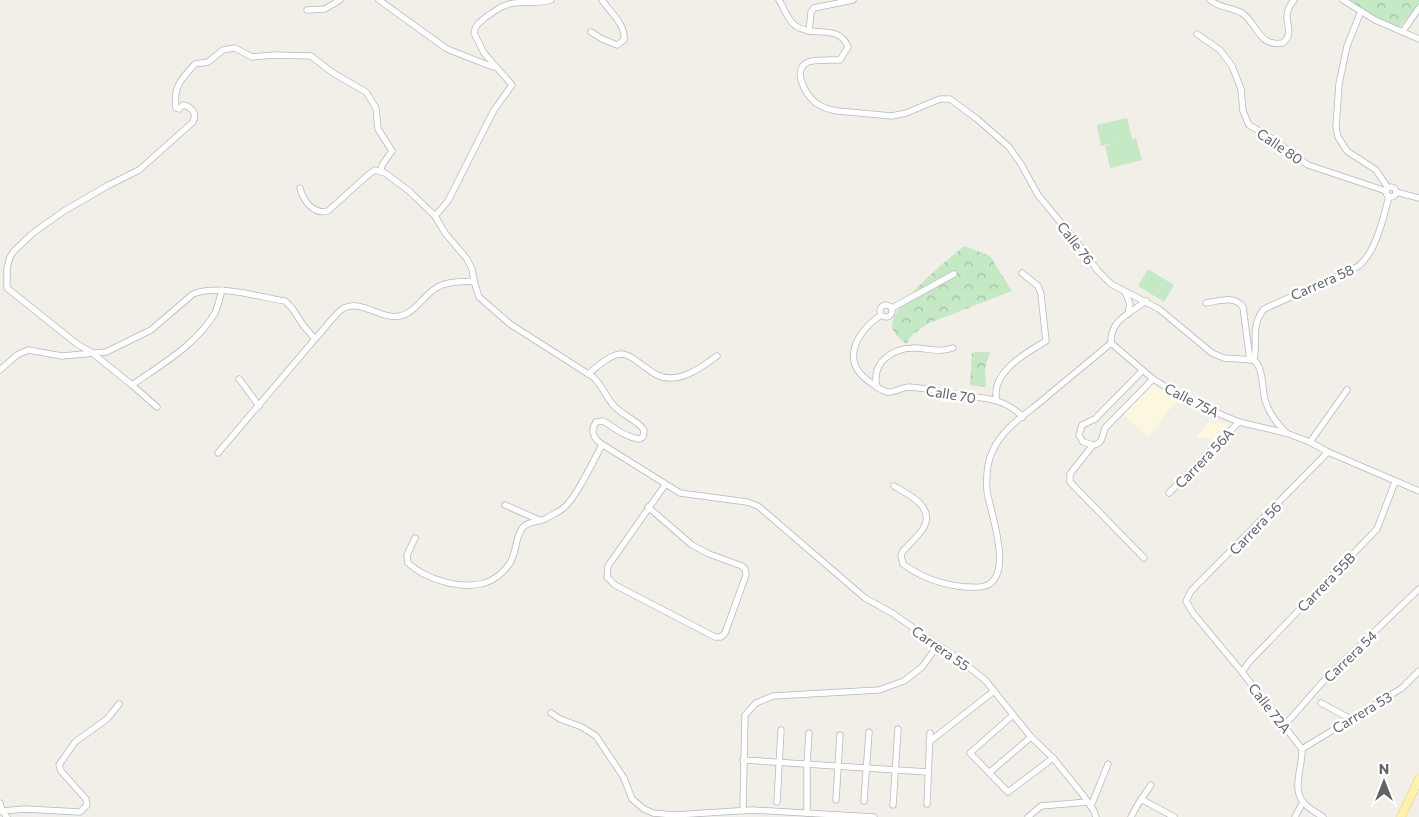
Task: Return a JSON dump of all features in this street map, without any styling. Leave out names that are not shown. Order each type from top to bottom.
[{"type":"main road","points":[[1402,817],[1419,779]]},
{"type":"street","points":[[307,10],[325,9],[340,0]]},
{"type":"street","points":[[379,0],[447,49],[495,67]]},
{"type":"street","points":[[435,216],[448,201],[494,110],[512,85],[484,52],[474,33],[476,26],[497,8],[515,3],[541,3],[551,0]]},
{"type":"street","points":[[591,32],[617,46],[624,40],[625,34],[621,26],[602,0]]},
{"type":"street","points":[[779,0],[786,15],[795,25],[809,31],[811,12],[814,8],[854,0]]},
{"type":"street","points":[[1210,0],[1216,5],[1241,13],[1251,22],[1261,37],[1274,44],[1278,44],[1283,43],[1288,37],[1290,26],[1287,14],[1294,0]]},
{"type":"street","points":[[1343,0],[1379,22],[1419,39]]},
{"type":"street","points":[[1403,31],[1419,8]]},
{"type":"street","points":[[1361,11],[1347,46],[1339,84],[1336,127],[1338,137],[1347,151],[1376,170],[1388,192]]},
{"type":"street","name":"Calle 76","points":[[809,31],[837,34],[846,40],[848,47],[847,52],[840,60],[812,61],[806,63],[802,68],[801,80],[803,87],[815,102],[830,110],[865,115],[892,116],[906,113],[940,99],[950,100],[977,119],[1009,147],[1038,195],[1098,272],[1111,284],[1159,309],[1212,353],[1224,358],[1252,360]]},
{"type":"street","name":"Calle 80","points":[[1197,34],[1220,50],[1232,66],[1241,89],[1244,118],[1249,125],[1273,139],[1308,165],[1388,192],[1392,187],[1396,192],[1419,198]]},
{"type":"street","points":[[158,407],[91,352],[77,344],[7,288],[7,268],[14,251],[33,233],[64,211],[139,170],[193,122],[195,117],[191,109],[185,105],[179,109],[176,108],[174,93],[195,64],[208,62],[223,50],[235,48],[258,58],[274,55],[306,56],[315,59],[333,73],[366,92],[376,108],[378,129],[392,151],[382,164],[381,171]]},
{"type":"street","points":[[300,188],[307,203],[322,213],[328,211],[375,170],[381,171],[409,191],[435,216],[445,233],[467,259],[472,269],[479,297],[510,324],[600,383],[614,406],[640,424],[644,430],[643,437],[638,439],[626,436],[603,421],[596,422],[592,430],[593,437],[602,445],[665,485],[648,507],[608,566],[607,577],[615,584],[640,598],[714,636],[721,637],[726,633],[746,575],[745,569],[692,545],[648,507]]},
{"type":"street","name":"Carrera 58","points":[[1252,360],[1256,352],[1256,324],[1264,309],[1357,267],[1366,261],[1372,249],[1388,192]]},
{"type":"street","points":[[997,401],[995,394],[1001,376],[1026,354],[1046,341],[1041,294],[1038,286],[1022,273]]},
{"type":"street","points":[[877,387],[856,369],[854,355],[861,333],[873,320],[881,315],[887,318],[893,311],[892,308],[954,274]]},
{"type":"street","points":[[218,453],[315,339],[344,308],[357,305],[387,316],[401,316],[410,312],[437,288],[446,284],[474,281]]},
{"type":"street","points":[[0,370],[17,354],[28,350],[62,356],[106,352],[151,330],[193,294],[201,290],[222,290],[285,301],[315,339]]},
{"type":"street","points":[[132,385],[180,352],[202,330],[215,312],[222,290]]},
{"type":"street","points":[[1125,316],[1130,304],[1126,292]]},
{"type":"street","points":[[1206,303],[1234,299],[1243,307],[1252,360],[1257,363],[1261,374],[1264,396],[1271,416],[1286,433],[1419,491]]},
{"type":"street","points":[[894,486],[918,501],[926,515],[926,522],[923,528],[901,555],[903,564],[924,577],[939,583],[976,587],[987,585],[993,581],[996,576],[1000,552],[987,492],[988,468],[992,453],[998,442],[1008,429],[1111,343],[1112,328],[1125,316],[1146,302]]},
{"type":"street","name":"Calle 75A","points":[[1111,343],[1142,371],[1189,402],[1239,422],[1286,433]]},
{"type":"street","points":[[877,387],[875,374],[879,364],[883,359],[897,351],[915,348],[940,351],[953,348]]},
{"type":"street","points":[[588,374],[613,356],[626,354],[657,375],[671,378],[685,376],[700,369],[717,356]]},
{"type":"street","points":[[1093,445],[1086,444],[1080,439],[1079,433],[1081,428],[1095,419],[1142,371]]},
{"type":"street","points":[[239,379],[258,406]]},
{"type":"street","points":[[1144,558],[1070,482],[1070,474],[1093,445],[1100,442],[1105,428],[1153,379]]},
{"type":"street","name":"Calle 70","points":[[877,387],[886,392],[910,387],[997,401],[1016,410],[1023,417]]},
{"type":"street","points":[[1310,442],[1347,390]]},
{"type":"street","points":[[1260,427],[1268,423],[1271,416]]},
{"type":"street","name":"Carrera 56A","points":[[1169,493],[1239,422]]},
{"type":"street","points":[[414,538],[407,555],[408,563],[412,567],[441,580],[457,584],[483,584],[495,578],[508,566],[516,552],[522,529],[527,524],[556,513],[569,504],[602,445]]},
{"type":"street","name":"Carrera 56","points":[[1188,605],[1186,601],[1191,591],[1328,452]]},
{"type":"street","name":"Carrera 55B","points":[[1242,672],[1249,662],[1377,529],[1395,482]]},
{"type":"street","name":"Carrera 55","points":[[665,485],[680,493],[747,502],[758,506],[865,598],[892,613],[964,663],[986,681],[1031,737],[1053,758],[1090,804],[1096,817]]},
{"type":"street","points":[[505,505],[539,520]]},
{"type":"street","name":"Carrera 54","points":[[1284,726],[1328,676],[1419,589]]},
{"type":"street","name":"Calle 72A","points":[[1188,605],[1302,749]]},
{"type":"street","points":[[743,811],[745,715],[756,703],[774,696],[880,690],[904,681],[922,668],[938,645]]},
{"type":"street","name":"Carrera 53","points":[[1302,749],[1402,688],[1419,671]]},
{"type":"street","points":[[929,742],[994,691]]},
{"type":"street","points":[[1321,702],[1351,719]]},
{"type":"street","points":[[2,811],[25,809],[80,812],[83,810],[87,805],[86,799],[61,771],[59,765],[76,742],[107,719],[119,704]]},
{"type":"street","points":[[551,714],[582,727],[596,736],[624,778],[632,799],[644,809],[653,813],[674,815],[743,811],[874,817]]},
{"type":"street","points":[[1012,715],[970,752],[1008,792],[1053,758]]},
{"type":"street","points":[[894,805],[898,729]]},
{"type":"street","points":[[777,802],[781,730]]},
{"type":"street","points":[[864,801],[869,732]]},
{"type":"street","points":[[807,813],[809,733]]},
{"type":"street","points":[[927,804],[930,733]]},
{"type":"street","points":[[836,800],[840,734]]},
{"type":"street","points":[[990,772],[1031,737]]},
{"type":"street","points":[[1302,749],[1299,791],[1303,802],[1323,817]]},
{"type":"street","points":[[743,760],[928,772]]},
{"type":"street","points":[[1028,817],[1042,806],[1090,804],[1108,764]]},
{"type":"street","points":[[1131,817],[1151,785]]},
{"type":"street","points":[[1141,799],[1174,817]]},
{"type":"street","points":[[1295,817],[1303,802]]},
{"type":"street","points":[[0,803],[2,811],[7,817]]},
{"type":"shaded area","points":[[1153,384],[1178,399],[1148,437],[1123,414]]},
{"type":"shaded area","points":[[1210,420],[1228,424],[1216,439],[1196,437]]},
{"type":"green space","points":[[1351,0],[1419,0],[1419,5],[1399,28],[1375,19]]},
{"type":"green space","points":[[1127,118],[1132,139],[1136,138],[1142,160],[1110,168],[1105,146],[1118,142],[1101,146],[1097,125]]},
{"type":"green space","points":[[964,246],[990,256],[1012,291],[929,323],[913,334],[906,344],[893,330],[893,321],[898,310],[933,272]]},
{"type":"green space","points":[[1148,269],[1174,285],[1164,302],[1138,286]]},
{"type":"green space","points":[[990,352],[985,368],[986,387],[970,385],[972,353]]}]
